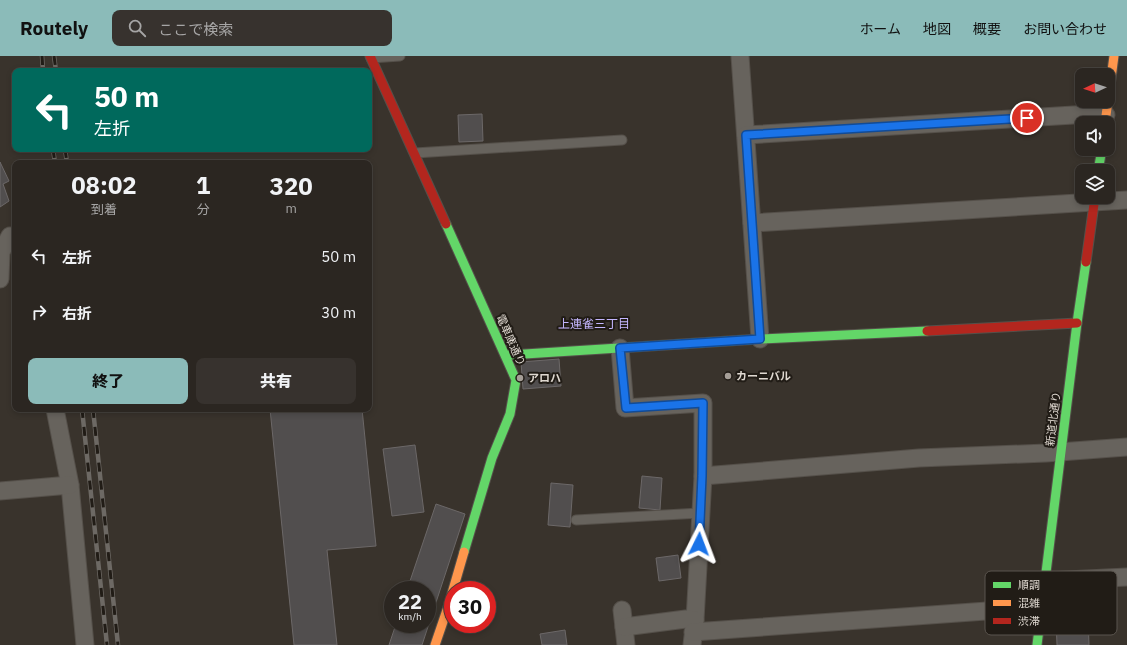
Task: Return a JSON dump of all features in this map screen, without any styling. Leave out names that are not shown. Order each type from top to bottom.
[{"type":"street","points":[[740,56],[760,339]]},
{"type":"street","name":"電車庫通り","points":[[370,57],[516,380],[510,414],[492,458],[448,607],[435,645]]},
{"type":"street","points":[[1107,116],[1118,62]]},
{"type":"street","points":[[746,135],[1090,114],[1096,116]]},
{"type":"street","points":[[752,223],[1075,200]]},
{"type":"street","points":[[1115,200],[1127,200]]},
{"type":"street","name":"新道北通り","points":[[1047,571],[1077,323],[1093,204]]},
{"type":"street","points":[[0,280],[1,252],[8,236]]},
{"type":"street","points":[[506,356],[760,339],[1077,323]]},
{"type":"street","points":[[620,348],[626,408],[703,403],[702,476],[693,632]]},
{"type":"street","points":[[56,412],[70,485],[85,645]]},
{"type":"street","points":[[702,476],[919,458],[1061,452],[1127,447]]},
{"type":"street","points":[[0,491],[70,485]]},
{"type":"street","points":[[1117,577],[1127,577]]},
{"type":"street","points":[[622,610],[626,645]]},
{"type":"street","points":[[693,632],[985,611]]},
{"type":"street","points":[[624,627],[686,619],[693,632]]},
{"type":"street","name":"新道北通り","points":[[1037,645],[1038,635]]},
{"type":"lane","points":[[370,57],[400,56]]},
{"type":"lane","points":[[414,153],[622,140]]},
{"type":"lane","points":[[576,520],[700,513]]},
{"type":"building","points":[[482,114],[483,141],[459,142],[458,115]]},
{"type":"building","points":[[0,162],[9,181],[3,184],[9,201],[0,207]]},
{"type":"building","points":[[559,359],[561,386],[523,389],[521,362]]},
{"type":"building","points":[[270,412],[362,412],[376,546],[327,550],[337,645],[294,645]]},
{"type":"building","points":[[415,445],[424,512],[392,516],[383,449]]},
{"type":"building","points":[[642,476],[662,478],[660,510],[639,508]]},
{"type":"building","points":[[551,483],[573,485],[570,527],[548,525]]},
{"type":"building","points":[[436,504],[465,514],[436,602],[436,581],[410,581]]},
{"type":"building","points":[[678,555],[681,578],[659,581],[656,558]]},
{"type":"building","points":[[565,630],[567,645],[542,645],[540,634]]},
{"type":"building","points":[[393,633],[426,633],[422,645],[389,645]]},
{"type":"building","points":[[1057,635],[1089,635],[1089,645],[1057,645]]},
{"type":"railway","points":[[42,56],[43,68]]},
{"type":"railway","points":[[54,56],[56,68]]},
{"type":"railway","points":[[53,152],[55,160]]},
{"type":"railway","points":[[65,152],[67,160]]},
{"type":"railway","points":[[82,412],[107,645]]},
{"type":"railway","points":[[93,412],[118,645]]},
{"type":"traffic: fast","points":[[1099,164],[1101,156]]},
{"type":"traffic: fast","points":[[446,224],[516,380],[510,414],[492,458],[464,552]]},
{"type":"traffic: fast","points":[[1046,571],[1086,262]]},
{"type":"traffic: fast","points":[[506,356],[760,339],[927,331]]},
{"type":"traffic: fast","points":[[1037,645],[1038,635]]},
{"type":"traffic: slow","points":[[1106,116],[1114,56]]},
{"type":"traffic: slow","points":[[435,645],[464,552]]},
{"type":"traffic: jam","points":[[370,56],[446,224]]},
{"type":"traffic: jam","points":[[1086,262],[1094,204]]},
{"type":"traffic: jam","points":[[927,331],[1077,323]]},
{"type":"place","name":"カーニバル","points":[[728,376]]},
{"type":"place","name":"アロハ","points":[[520,378]]},
{"type":"district","name":"上連雀三丁目","points":[[594,324]]},
{"type":"route","points":[[699,544],[703,403],[626,408],[620,348],[760,339],[746,135],[1027,118]]}]
